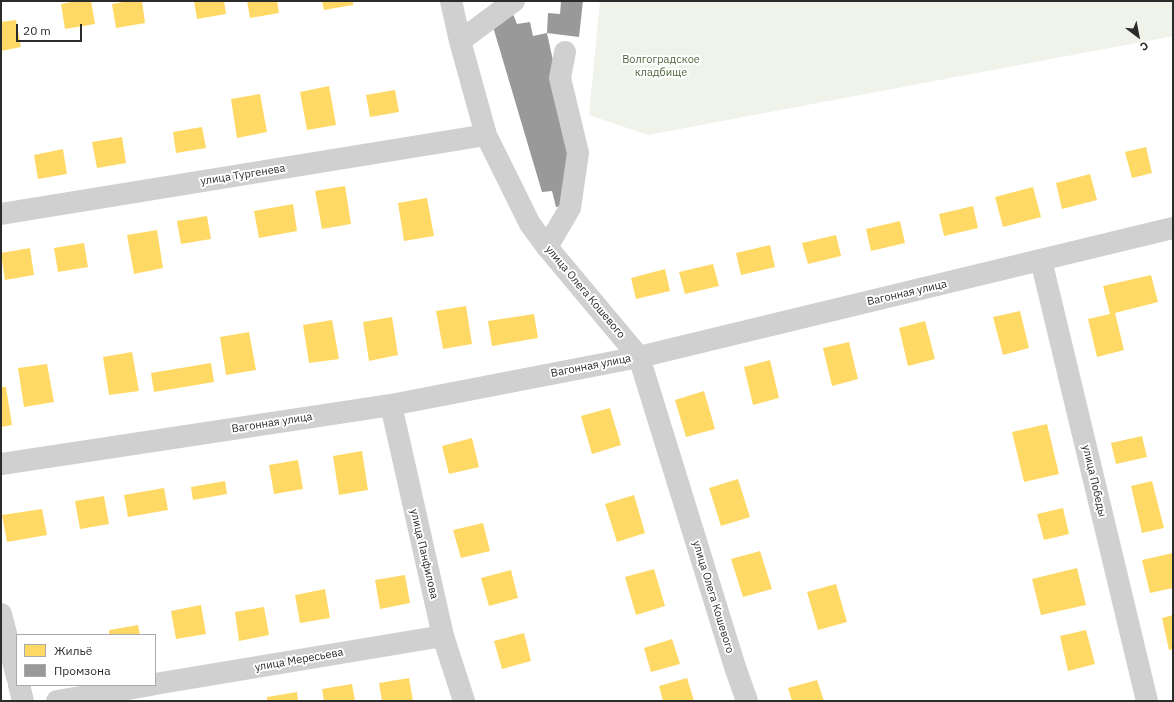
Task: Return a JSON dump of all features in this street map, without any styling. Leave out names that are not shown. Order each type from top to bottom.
[{"type":"street","name":"улица Олега Кошевого","points":[[451,1],[460,41],[486,135],[530,224],[547,247],[639,357],[735,667],[747,701]]},
{"type":"street","points":[[460,41],[514,1]]},
{"type":"street","points":[[547,247],[570,208],[578,153],[560,78],[565,52]]},
{"type":"street","name":"улица Тургенева","points":[[1,214],[486,135]]},
{"type":"street","name":"Вагонная улица","points":[[1,464],[391,406],[639,357],[1173,228]]},
{"type":"street","name":"улица Победы","points":[[1041,260],[1147,701]]},
{"type":"street","name":"улица Панфилова","points":[[391,406],[443,636],[464,701]]},
{"type":"street","points":[[1,614],[16,673]]},
{"type":"street","name":"улица Мересьева","points":[[156,684],[443,636]]},
{"type":"street","points":[[19,686],[23,701]]},
{"type":"street","points":[[57,701],[146,686]]},
{"type":"green space","name":"Волгоградское кладбище","points":[[600,1],[1173,1],[1173,36],[648,135],[589,115]]},
{"type":"building: Жильё","points":[[77,1],[91,1],[95,24],[65,29],[61,4]]},
{"type":"building: Жильё","points":[[129,1],[142,1],[145,23],[116,28],[112,4]]},
{"type":"building: Жильё","points":[[194,1],[224,1],[226,14],[197,19]]},
{"type":"building: Жильё","points":[[247,1],[277,1],[279,13],[250,18]]},
{"type":"building: Жильё","points":[[322,1],[353,1],[353,5],[324,10]]},
{"type":"building: Жильё","points":[[16,20],[21,47],[1,51],[1,22]]},
{"type":"building: Жильё","points":[[329,86],[336,125],[307,130],[300,92]]},
{"type":"building: Жильё","points":[[395,90],[399,112],[370,117],[366,95]]},
{"type":"building: Жильё","points":[[260,94],[267,132],[237,138],[231,99]]},
{"type":"building: Жильё","points":[[202,127],[206,148],[176,153],[173,132]]},
{"type":"building: Жильё","points":[[122,137],[126,163],[97,168],[92,142]]},
{"type":"building: Жильё","points":[[1146,147],[1152,173],[1132,178],[1125,152]]},
{"type":"building: Жильё","points":[[63,149],[67,174],[38,179],[34,155]]},
{"type":"building: Жильё","points":[[1090,174],[1097,200],[1062,209],[1056,183]]},
{"type":"building: Жильё","points":[[345,186],[351,224],[322,229],[315,191]]},
{"type":"building: Жильё","points":[[1033,187],[1041,217],[1003,227],[995,197]]},
{"type":"building: Жильё","points":[[427,198],[434,236],[404,241],[398,203]]},
{"type":"building: Жильё","points":[[293,204],[297,231],[259,238],[254,211]]},
{"type":"building: Жильё","points":[[973,206],[978,228],[944,236],[939,214]]},
{"type":"building: Жильё","points":[[207,216],[211,239],[181,244],[177,221]]},
{"type":"building: Жильё","points":[[900,221],[905,243],[871,251],[866,229]]},
{"type":"building: Жильё","points":[[157,230],[163,268],[134,274],[127,235]]},
{"type":"building: Жильё","points":[[836,235],[841,256],[808,264],[802,243]]},
{"type":"building: Жильё","points":[[84,243],[88,267],[58,272],[54,248]]},
{"type":"building: Жильё","points":[[770,245],[775,267],[741,275],[736,253]]},
{"type":"building: Жильё","points":[[30,248],[34,275],[5,280],[1,253]]},
{"type":"building: Жильё","points":[[713,264],[719,286],[685,294],[679,272]]},
{"type":"building: Жильё","points":[[665,269],[670,291],[636,299],[631,278]]},
{"type":"building: Жильё","points":[[1151,275],[1158,302],[1115,313],[1124,350],[1097,357],[1088,319],[1110,314],[1103,286]]},
{"type":"building: Жильё","points":[[466,306],[472,344],[443,349],[436,311]]},
{"type":"building: Жильё","points":[[1020,311],[1029,348],[1003,355],[993,317]]},
{"type":"building: Жильё","points":[[534,314],[538,338],[492,346],[488,321]]},
{"type":"building: Жильё","points":[[392,317],[398,355],[369,361],[363,322]]},
{"type":"building: Жильё","points":[[332,320],[339,359],[309,363],[303,325]]},
{"type":"building: Жильё","points":[[925,321],[935,359],[908,366],[899,328]]},
{"type":"building: Жильё","points":[[249,332],[256,370],[226,375],[220,337]]},
{"type":"building: Жильё","points":[[849,342],[858,379],[832,386],[823,348]]},
{"type":"building: Жильё","points":[[132,352],[139,391],[109,395],[103,357]]},
{"type":"building: Жильё","points":[[770,360],[779,398],[753,405],[744,367]]},
{"type":"building: Жильё","points":[[211,363],[214,382],[154,392],[151,373]]},
{"type":"building: Жильё","points":[[47,364],[54,402],[24,407],[18,368]]},
{"type":"building: Жильё","points":[[1,387],[6,387],[12,425],[1,427]]},
{"type":"building: Жильё","points":[[704,391],[715,429],[686,437],[675,400]]},
{"type":"building: Жильё","points":[[610,408],[621,445],[592,454],[581,416]]},
{"type":"building: Жильё","points":[[1047,424],[1059,474],[1024,482],[1012,432]]},
{"type":"building: Жильё","points":[[1142,436],[1147,457],[1116,464],[1111,443]]},
{"type":"building: Жильё","points":[[472,438],[479,467],[449,474],[442,446]]},
{"type":"building: Жильё","points":[[362,451],[368,490],[339,495],[333,456]]},
{"type":"building: Жильё","points":[[298,460],[303,489],[274,494],[269,465]]},
{"type":"building: Жильё","points":[[738,479],[750,517],[721,526],[709,488]]},
{"type":"building: Жильё","points":[[225,481],[227,494],[193,500],[191,487]]},
{"type":"building: Жильё","points":[[1152,481],[1164,528],[1142,533],[1131,486]]},
{"type":"building: Жильё","points":[[164,488],[168,510],[128,517],[124,495]]},
{"type":"building: Жильё","points":[[634,495],[645,533],[617,542],[605,504]]},
{"type":"building: Жильё","points":[[104,496],[109,524],[80,529],[75,501]]},
{"type":"building: Жильё","points":[[1063,508],[1069,534],[1044,540],[1037,514]]},
{"type":"building: Жильё","points":[[42,509],[47,535],[7,542],[2,515]]},
{"type":"building: Жильё","points":[[483,523],[490,551],[461,558],[453,530]]},
{"type":"building: Жильё","points":[[760,551],[772,589],[743,597],[731,559]]},
{"type":"building: Жильё","points":[[1173,553],[1173,588],[1150,593],[1142,560]]},
{"type":"building: Жильё","points":[[1077,568],[1086,605],[1041,615],[1032,579]]},
{"type":"building: Жильё","points":[[654,569],[665,606],[636,615],[625,577]]},
{"type":"building: Жильё","points":[[511,570],[518,598],[489,606],[481,578]]},
{"type":"building: Жильё","points":[[405,575],[410,603],[380,609],[375,580]]},
{"type":"building: Жильё","points":[[836,584],[847,622],[818,630],[807,592]]},
{"type":"building: Жильё","points":[[325,589],[330,618],[300,623],[295,595]]},
{"type":"building: Жильё","points":[[201,605],[206,634],[176,639],[171,611]]},
{"type":"building: Жильё","points":[[264,607],[269,635],[239,641],[235,612]]},
{"type":"building: Жильё","points":[[1173,615],[1173,649],[1169,650],[1162,618]]},
{"type":"building: Жильё","points":[[138,625],[140,634],[109,634],[109,630]]},
{"type":"building: Жильё","points":[[1086,630],[1095,664],[1068,671],[1060,636]]},
{"type":"building: Жильё","points":[[524,633],[531,661],[502,669],[494,641]]},
{"type":"building: Жильё","points":[[672,639],[680,664],[651,672],[644,648]]},
{"type":"building: Жильё","points":[[409,678],[413,701],[382,701],[379,683]]},
{"type":"building: Жильё","points":[[687,678],[694,701],[663,701],[659,686]]},
{"type":"building: Жильё","points":[[817,680],[824,701],[792,701],[788,688]]},
{"type":"building: Жильё","points":[[352,684],[355,701],[324,701],[322,689]]},
{"type":"building: Жильё","points":[[297,692],[298,701],[267,701],[267,697]]},
{"type":"building: Промзона","points":[[561,1],[583,1],[579,37],[547,33],[548,13],[560,14]]},
{"type":"building: Промзона","points":[[513,14],[517,24],[530,22],[533,36],[547,33],[579,181],[573,204],[556,207],[552,191],[542,192],[491,20]]}]
